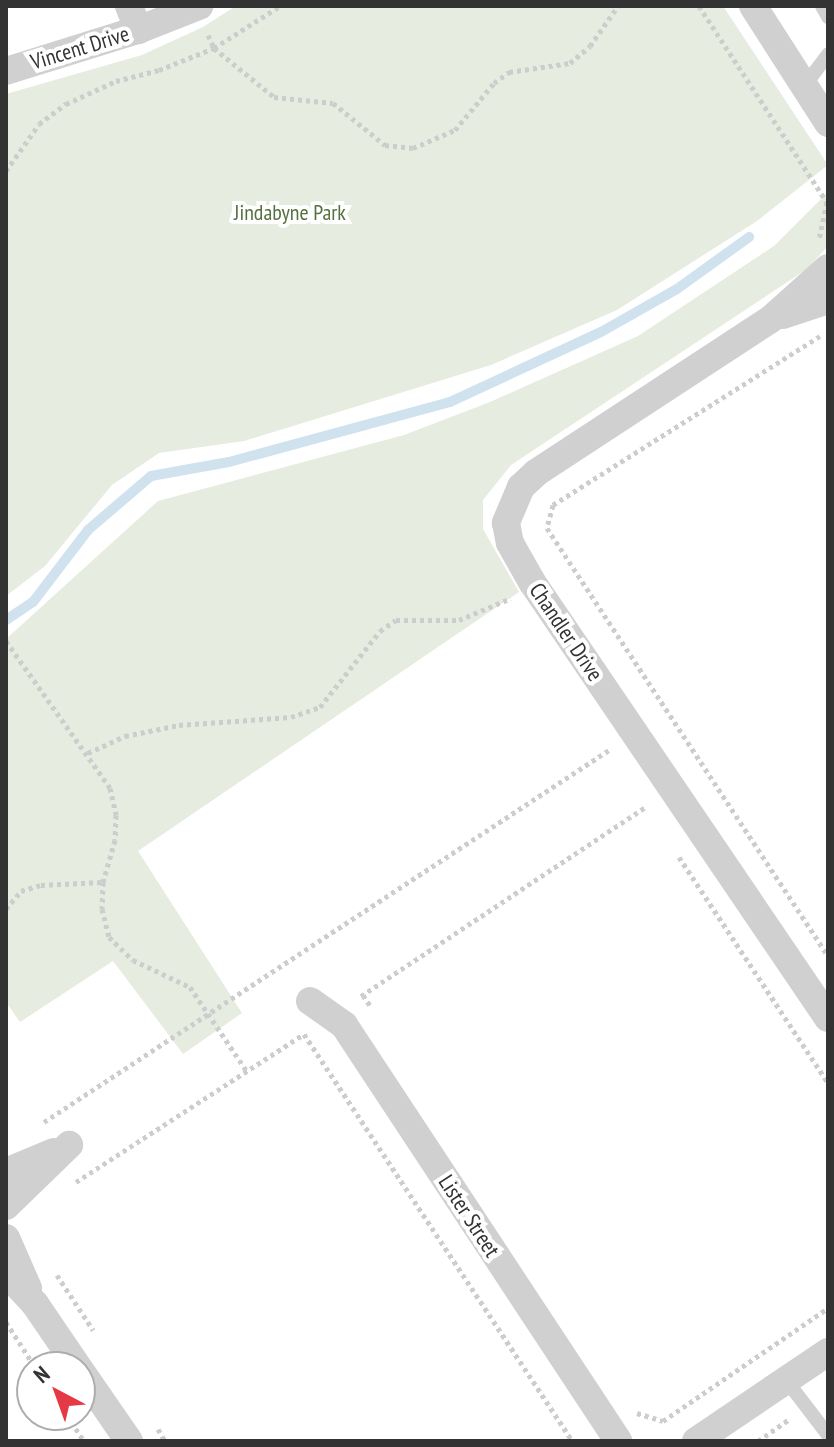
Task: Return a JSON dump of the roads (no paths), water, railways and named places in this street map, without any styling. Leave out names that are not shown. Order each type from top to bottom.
[{"type":"street","points":[[753,6],[827,120]]},
{"type":"street","name":"Vincent Drive","points":[[6,71],[133,18],[196,8]]},
{"type":"street","name":"Chandler Drive","points":[[771,319],[823,259]]},
{"type":"street","name":"Chandler Drive","points":[[828,300],[771,319],[536,473],[521,487],[506,523],[510,543],[532,582],[828,1018]]},
{"type":"street","name":"Lister Street","points":[[322,1008],[344,1025],[618,1441]]},
{"type":"street","points":[[6,1172],[69,1145],[6,1206]]},
{"type":"street","points":[[6,1238],[35,1304]]},
{"type":"street","points":[[6,1273],[35,1304],[67,1351]]},
{"type":"street","points":[[696,1441],[828,1352]]},
{"type":"street","points":[[96,1393],[129,1441]]},
{"type":"lane","points":[[822,6],[828,17]]},
{"type":"lane","points":[[805,85],[828,54]]},
{"type":"lane","points":[[786,1380],[828,1435]]},
{"type":"waterway","points":[[6,620],[33,602],[88,530],[151,476],[229,462],[450,402],[601,332],[677,289],[749,237]]},
{"type":"park label","name":"Jindabyne Park","points":[[290,213]]}]
